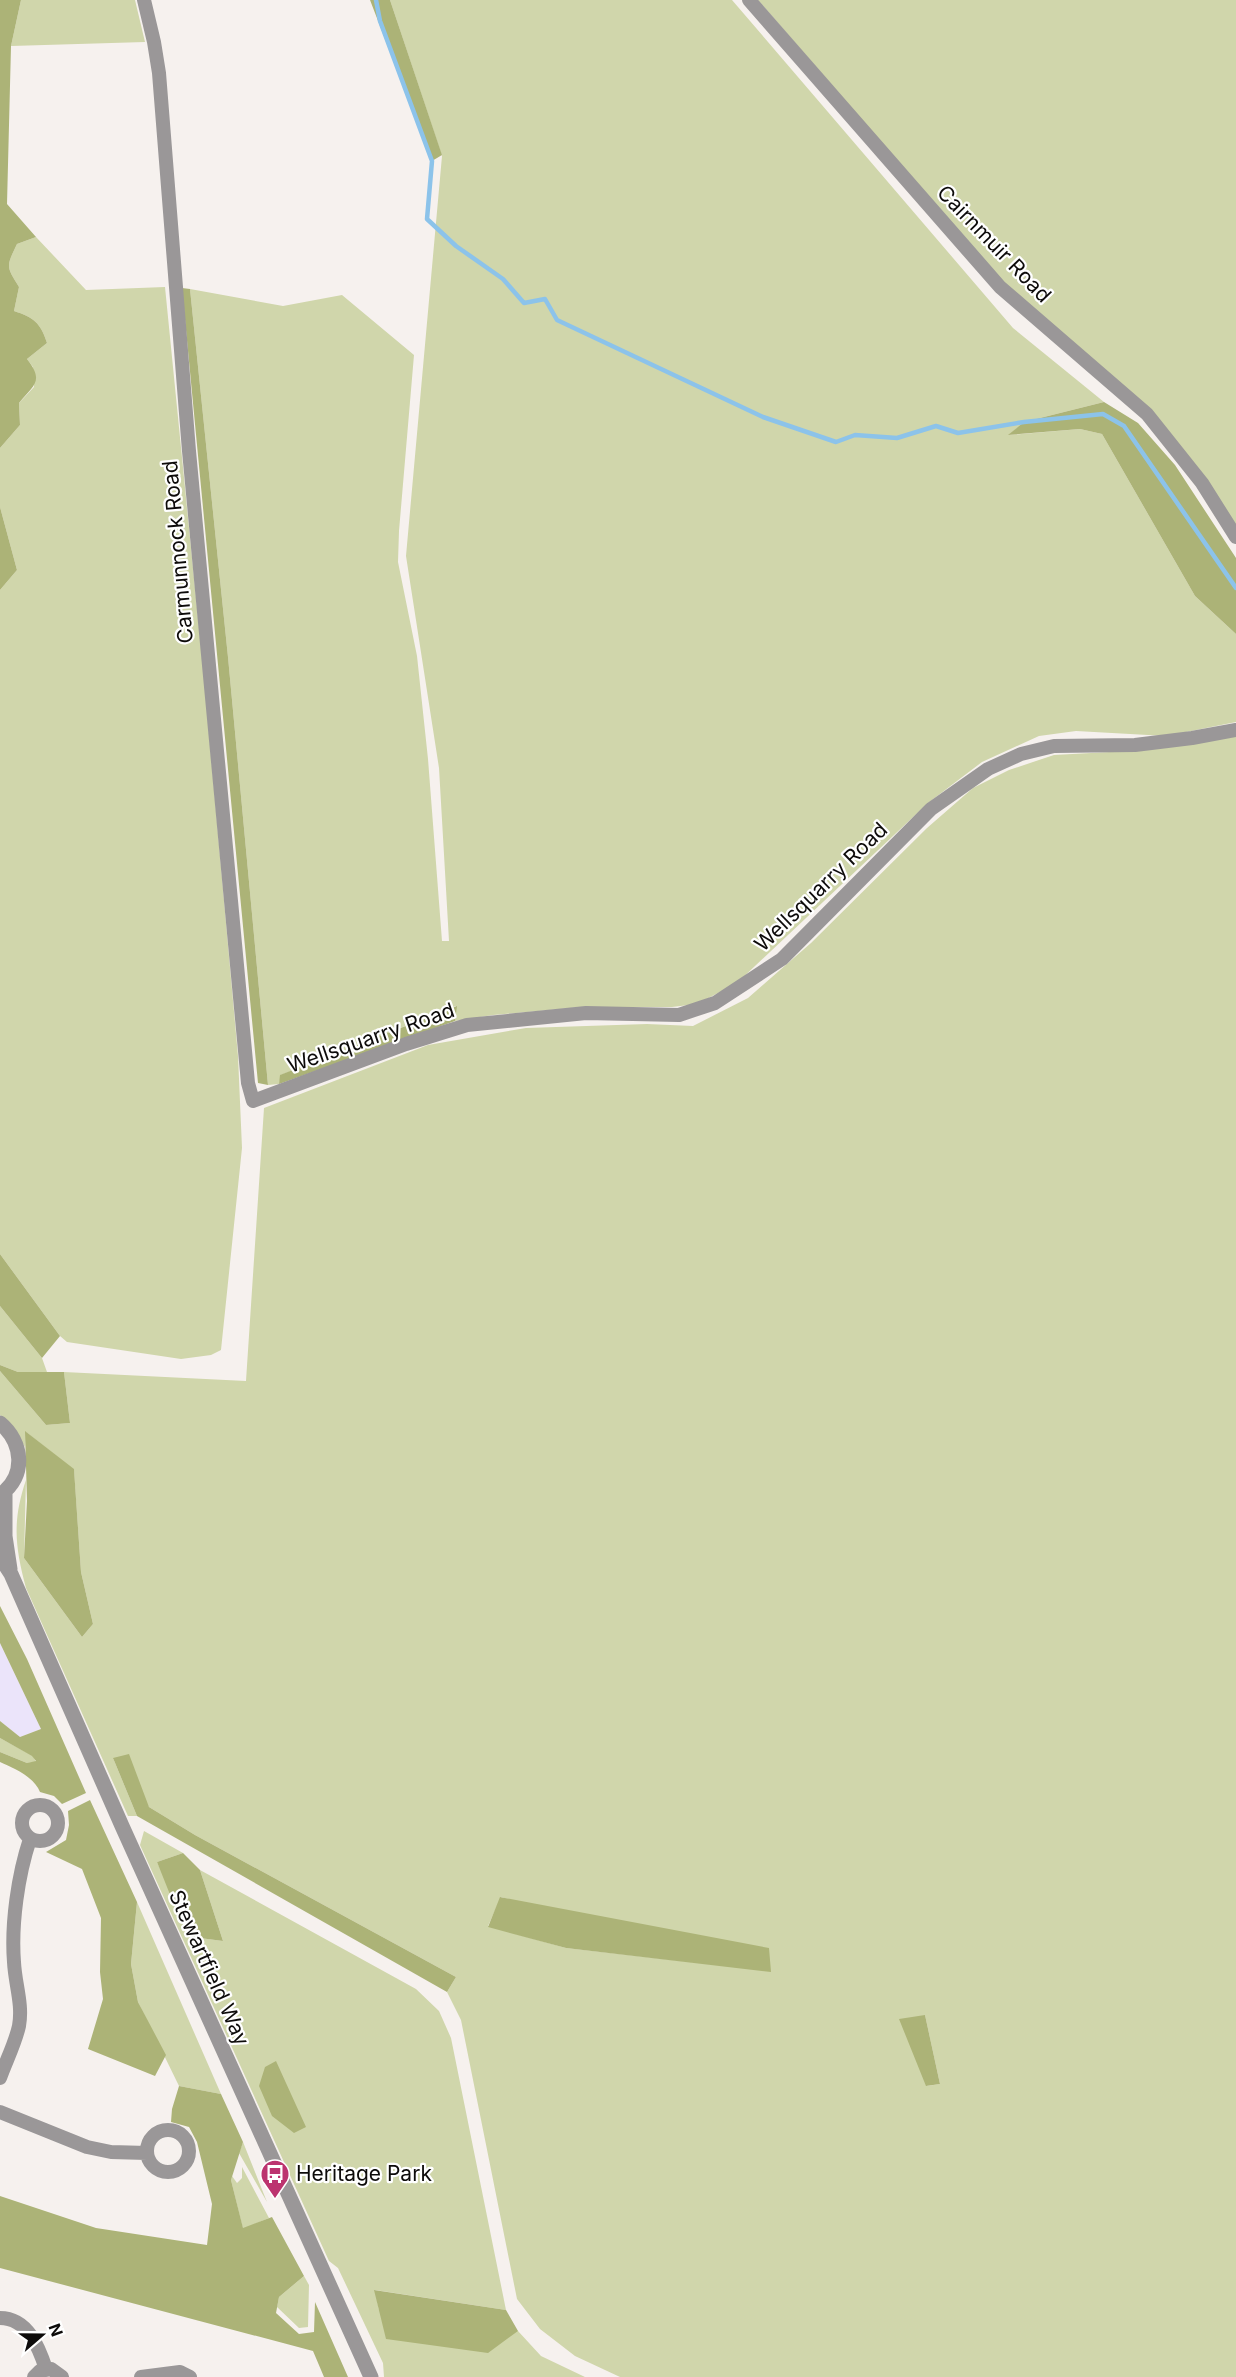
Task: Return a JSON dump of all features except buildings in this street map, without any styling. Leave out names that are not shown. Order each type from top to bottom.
[{"type":"street","name":"Carmunnock Road","points":[[144,0],[159,74],[188,440],[248,1083],[253,1101]]},
{"type":"street","name":"Cairnmuir Road","points":[[749,0],[1000,287],[1147,414],[1202,483],[1236,537]]},
{"type":"street","name":"Wellsquarry Road","points":[[253,1101],[406,1044],[467,1025],[586,1013],[679,1015],[715,1003],[782,959],[931,809],[988,769],[1021,754],[1054,746],[1135,745],[1192,738],[1236,729]]},
{"type":"street","points":[[0,1423],[15,1440],[20,1462],[12,1483],[3,1493]]},
{"type":"street","name":"Stewartfield Way","points":[[3,1493],[5,1536],[11,1574]]},
{"type":"street","name":"Stewartfield Way","points":[[0,1557],[11,1574],[122,1826],[371,2377]]},
{"type":"street","points":[[0,2078],[19,2026],[20,2003],[14,1962],[15,1932],[20,1866],[30,1839]]},
{"type":"street","points":[[0,2112],[87,2147],[147,2153]]},
{"type":"street","points":[[0,2318],[17,2323],[33,2337],[40,2373],[56,2371],[62,2377]]},
{"type":"street","points":[[141,2377],[180,2372],[190,2377]]},
{"type":"shaded area","points":[[0,1643],[41,1729],[20,1737],[0,1721]]},
{"type":"green space","points":[[0,0],[21,0],[11,46],[7,204],[36,237],[17,244],[9,262],[12,275],[19,287],[14,311],[35,322],[42,330],[47,343],[27,359],[35,373],[35,383],[19,403],[20,425],[0,448]]},
{"type":"green space","points":[[21,0],[135,0],[145,42],[11,46]]},
{"type":"green space","points":[[370,0],[390,0],[442,155],[432,161]]},
{"type":"green space","points":[[390,0],[732,0],[1013,328],[1104,402],[1024,422],[1009,435],[1080,429],[1102,434],[1195,596],[1236,634],[1236,722],[1166,736],[1076,731],[1039,736],[982,762],[928,803],[737,983],[697,1004],[672,1007],[582,1007],[493,1015],[455,1021],[456,1006],[281,1075],[279,1084],[268,1085],[228,657],[190,289],[283,306],[342,295],[414,355],[398,562],[417,656],[428,759],[442,941],[449,941],[439,768],[406,556],[442,156]]},
{"type":"green space","points":[[758,0],[1236,0],[1236,531],[1186,454],[1048,335]]},
{"type":"green space","points":[[36,237],[86,290],[165,287],[204,678],[238,1056],[242,1148],[221,1350],[211,1355],[181,1359],[67,1342],[60,1336],[0,1254],[0,590],[17,570],[0,507],[0,448],[20,425],[19,403],[34,387],[33,367],[27,359],[47,343],[42,330],[35,322],[14,311],[19,287],[9,266],[17,244]]},
{"type":"green space","points":[[182,288],[190,289],[228,657],[268,1085],[258,1083]]},
{"type":"green space","points":[[1104,402],[1138,423],[1175,465],[1236,558],[1236,634],[1195,596],[1102,434],[1080,429],[1008,435],[1024,422]]},
{"type":"green space","points":[[0,507],[17,570],[0,590]]},
{"type":"green space","points":[[1236,734],[1236,2377],[620,2377],[575,2356],[540,2329],[517,2299],[461,2020],[447,1992],[456,1977],[195,1835],[149,1807],[113,1758],[137,1816],[128,1816],[26,1588],[19,1560],[17,1521],[26,1480],[24,1558],[82,1637],[93,1624],[81,1572],[74,1470],[26,1432],[25,1447],[13,1428],[0,1415],[0,1371],[46,1425],[70,1423],[64,1372],[246,1381],[264,1108],[428,1045],[526,1028],[647,1024],[693,1026],[748,998],[811,943],[927,828],[973,788],[1009,770],[1054,755],[1147,750]],"holes":[[[501,1897],[771,1971],[566,1948],[488,1926]],[[925,2015],[940,2084],[927,2086]]]},
{"type":"green space","points":[[457,1006],[455,1021],[279,1084],[280,1075]]},
{"type":"green space","points":[[0,1254],[60,1336],[42,1358],[0,1306]]},
{"type":"green space","points":[[0,1306],[42,1358],[47,1372],[18,1372],[0,1365]]},
{"type":"green space","points":[[0,1365],[18,1372],[64,1372],[70,1423],[46,1425],[0,1371]]},
{"type":"green space","points":[[25,1431],[74,1469],[81,1572],[93,1624],[82,1637],[24,1558],[27,1501]]},
{"type":"green space","points":[[0,1606],[27,1659],[86,1793],[62,1804],[54,1796],[40,1792],[23,1774],[0,1762],[0,1752],[27,1763],[36,1761],[32,1756],[0,1738],[0,1721],[20,1737],[41,1729],[0,1643]]},
{"type":"green space","points":[[0,1738],[33,1756],[36,1762],[27,1763],[0,1752]]},
{"type":"green space","points":[[129,1754],[149,1807],[195,1835],[456,1977],[447,1992],[137,1816],[113,1758]]},
{"type":"green space","points":[[90,1800],[137,1902],[131,1964],[138,2002],[166,2055],[155,2076],[88,2049],[103,1999],[100,1972],[101,1918],[82,1869],[46,1852],[66,1840],[69,1825],[68,1811]]},
{"type":"green space","points":[[144,1831],[183,1853],[157,1862],[192,1937],[223,1941],[200,1870],[416,1989],[439,2011],[451,2038],[506,2310],[375,2290],[379,2310],[518,2331],[541,2356],[585,2377],[384,2377],[383,2363],[338,2268],[329,2261],[140,1845]]},
{"type":"green space","points":[[183,1853],[200,1870],[223,1941],[192,1937],[175,1907],[157,1862]]},
{"type":"green space","points":[[500,1897],[769,1948],[771,1972],[566,1948],[488,1927]]},
{"type":"green space","points":[[137,1902],[221,2094],[179,2086],[138,2002],[131,1964]]},
{"type":"green space","points":[[925,2015],[940,2084],[926,2086],[899,2019]]},
{"type":"green space","points":[[276,2061],[306,2127],[294,2133],[272,2116],[259,2086],[265,2067]]},
{"type":"green space","points":[[179,2086],[221,2094],[243,2142],[231,2180],[243,2228],[272,2217],[304,2276],[279,2297],[276,2313],[299,2334],[314,2332],[315,2302],[348,2377],[324,2377],[313,2351],[0,2268],[0,2196],[96,2228],[207,2245],[212,2204],[197,2142],[189,2127],[171,2122],[172,2109]]},
{"type":"green space","points":[[243,2142],[267,2202],[239,2153]]},
{"type":"green space","points":[[242,2167],[269,2218],[243,2229],[231,2180],[232,2176],[237,2183],[242,2178]]},
{"type":"green space","points":[[304,2276],[309,2285],[308,2327],[299,2328],[277,2307],[279,2297]]},
{"type":"green space","points":[[374,2290],[506,2310],[518,2331],[488,2353],[386,2339]]},
{"type":"waterway","points":[[376,0],[380,21],[432,161],[427,219],[456,246],[503,279],[524,303],[545,299],[557,320],[763,417],[836,442],[855,435],[897,438],[936,426],[958,433],[1024,422],[1103,414],[1124,426],[1236,588]]},
{"type":"place","name":"Heritage Park","points":[[275,2200]]}]
